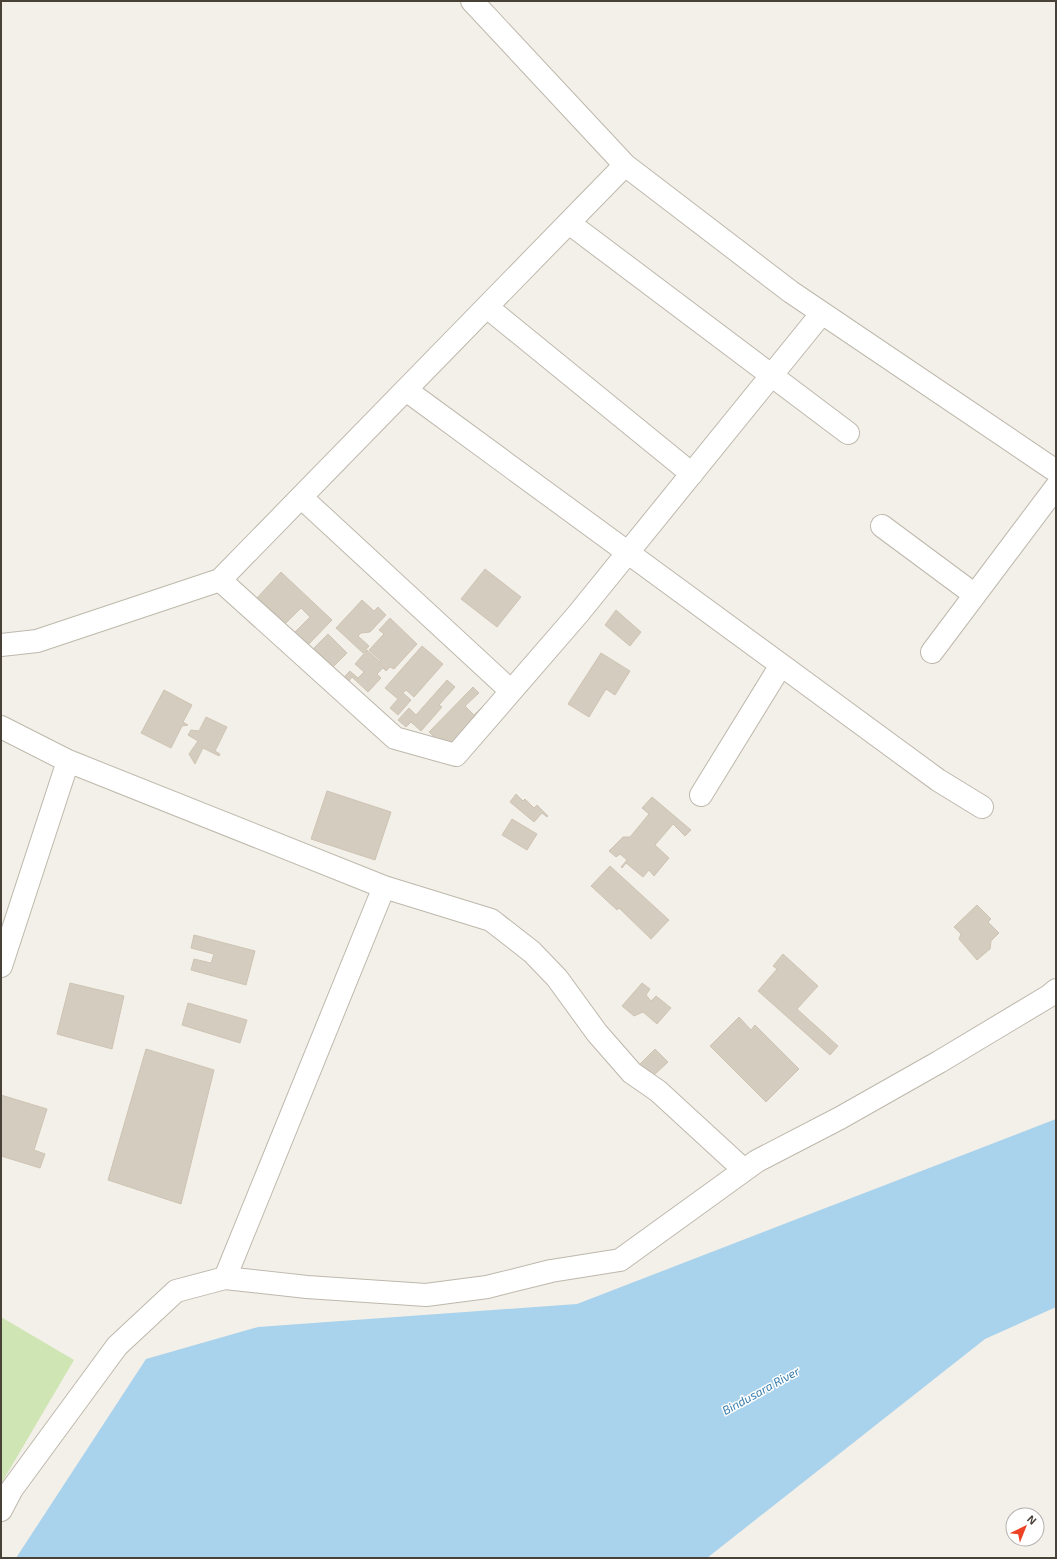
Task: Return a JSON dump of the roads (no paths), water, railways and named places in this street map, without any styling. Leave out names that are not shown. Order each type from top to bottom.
[{"type":"street","points":[[472,1],[625,165],[784,287],[1056,471]]},
{"type":"street","points":[[1,645],[37,641],[220,580],[625,165]]},
{"type":"street","points":[[569,223],[848,433]]},
{"type":"street","points":[[487,307],[692,474]]},
{"type":"street","points":[[220,580],[395,738],[456,755],[578,614],[822,313]]},
{"type":"street","points":[[406,390],[938,780],[982,807]]},
{"type":"street","points":[[932,652],[1056,487]]},
{"type":"street","points":[[301,497],[511,692]]},
{"type":"street","points":[[882,526],[975,595]]},
{"type":"street","points":[[701,795],[781,665]]},
{"type":"street","points":[[1,727],[68,761],[384,887],[491,920],[532,952],[557,978],[597,1033],[632,1072],[658,1091],[744,1170]]},
{"type":"street","points":[[1,966],[68,761]]},
{"type":"street","points":[[225,1278],[384,887]]},
{"type":"street","points":[[1,1510],[12,1489],[118,1346],[176,1291],[225,1278],[307,1287],[426,1295],[487,1287],[551,1271],[620,1260],[757,1161],[840,1118],[939,1062],[1049,996],[1056,990]]},
{"type":"water","name":"Bindusara River","points":[[1056,1119],[1056,1307],[985,1339],[707,1558],[16,1558],[146,1359],[258,1327],[577,1304]]}]
